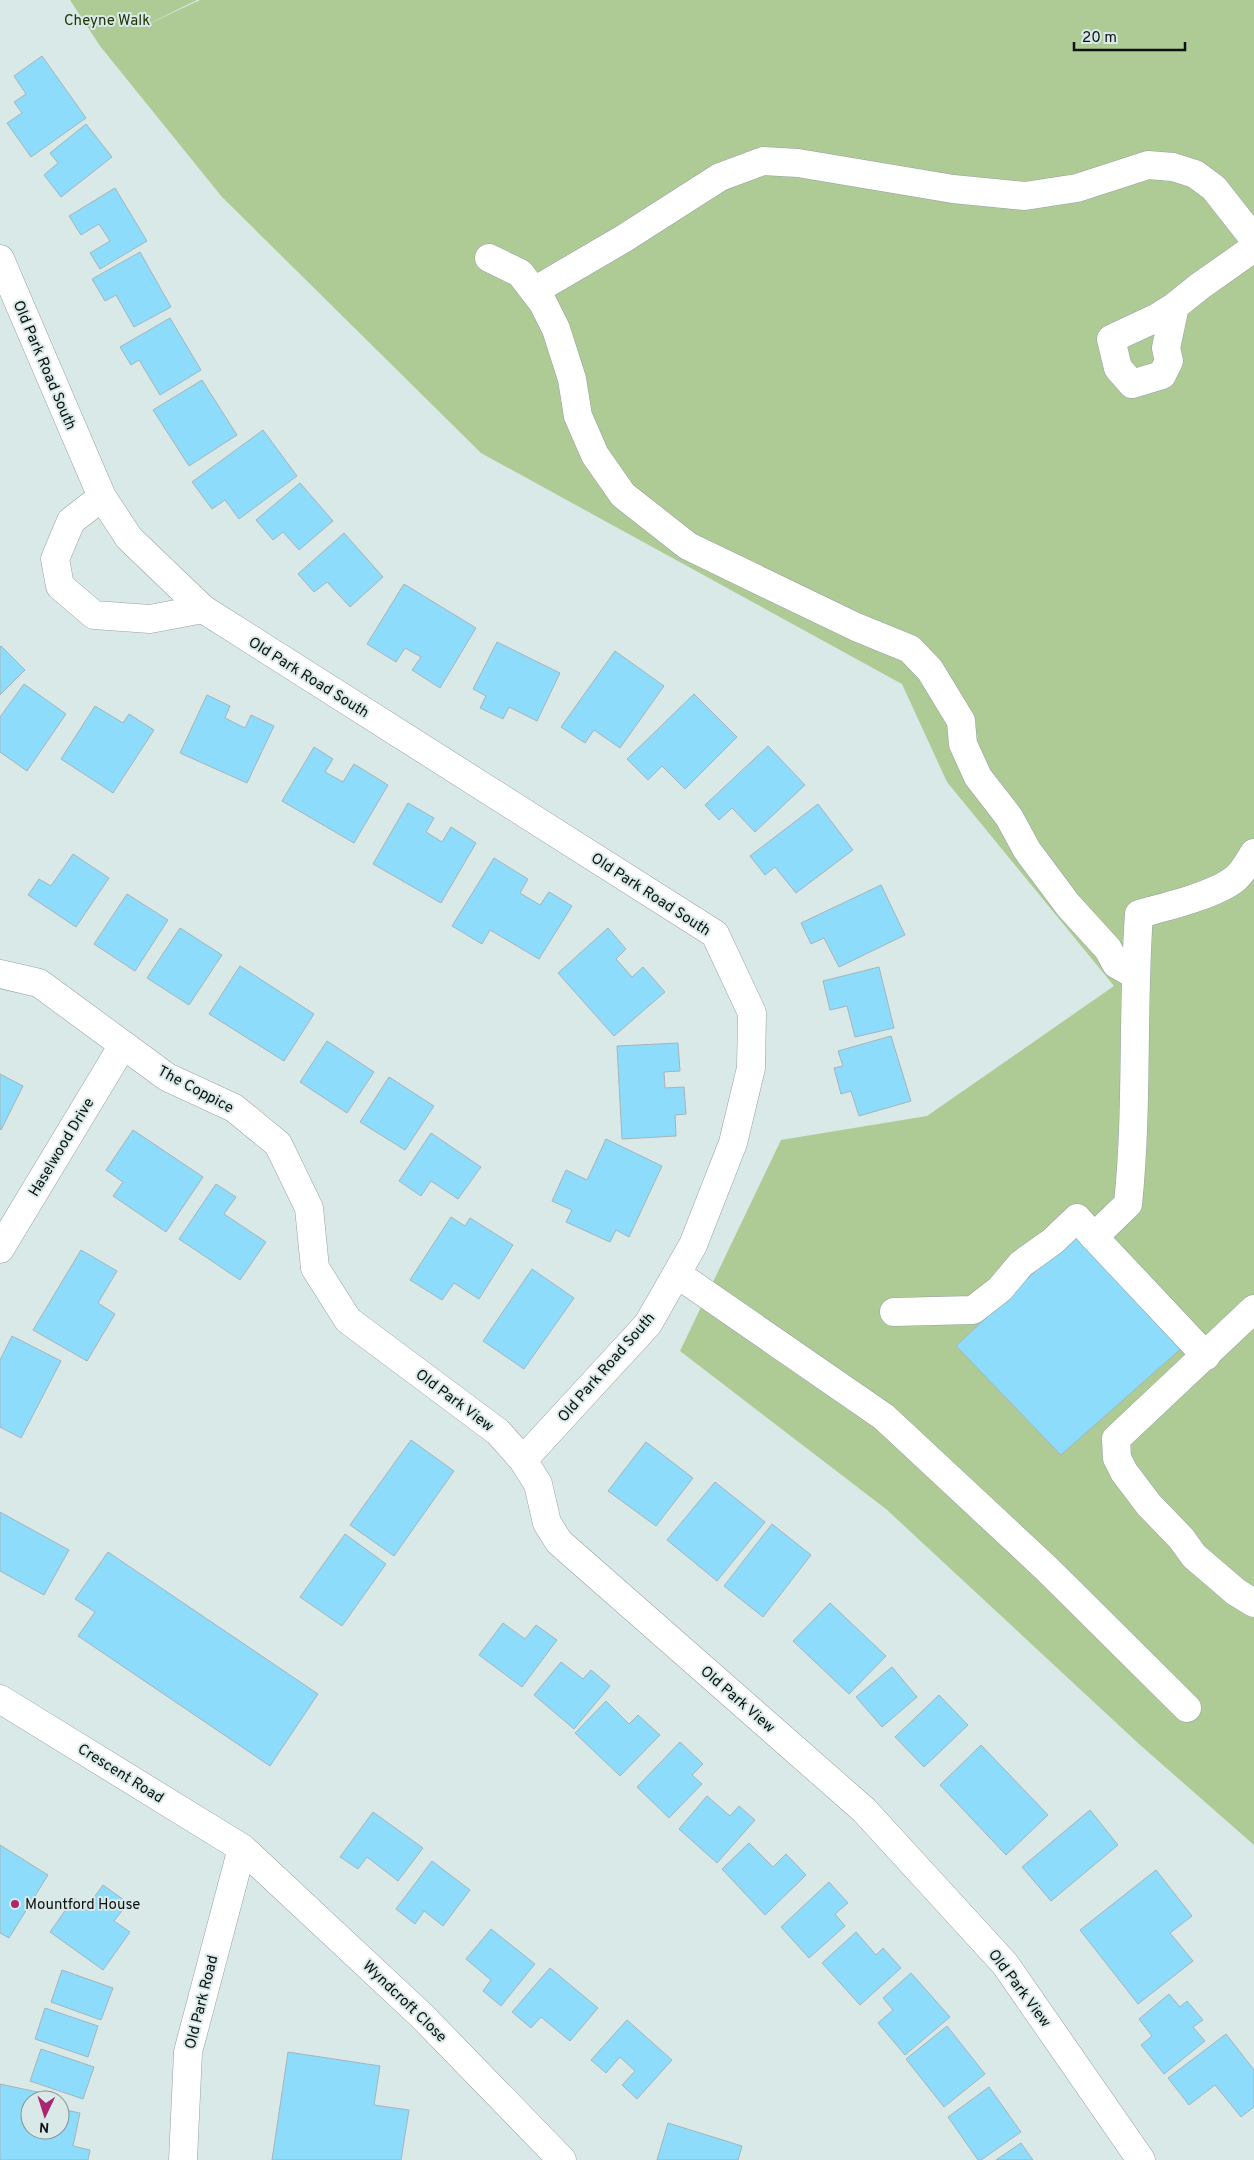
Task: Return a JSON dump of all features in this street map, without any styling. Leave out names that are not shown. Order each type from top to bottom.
[{"type":"street","points":[[534,291],[623,239],[720,177],[763,161],[798,163],[953,190],[1026,196],[1077,188],[1148,166],[1173,167],[1195,174],[1214,188],[1254,239]]},
{"type":"street","points":[[1175,306],[1254,248]]},
{"type":"street","points":[[489,258],[520,273],[543,304],[556,329],[572,379],[578,416],[595,455],[623,495],[688,546],[856,627],[910,649],[930,670],[961,721],[963,744],[978,777],[1009,817],[1027,850],[1068,905],[1108,949],[1116,964],[1135,975]]},
{"type":"street","name":"Old Park Road South","points":[[0,259],[102,497],[129,538],[203,609],[715,934],[752,1013],[751,1068],[733,1143],[693,1245],[648,1324],[523,1460]]},
{"type":"street","points":[[102,497],[71,521],[55,560],[60,586],[94,615],[150,619],[203,609]]},
{"type":"street","points":[[1094,1237],[1128,1204],[1133,1155],[1136,1067],[1135,975],[1139,914],[1172,906],[1210,892],[1237,878],[1254,853]]},
{"type":"street","name":"The Coppice","points":[[0,974],[39,982],[167,1077],[234,1108],[278,1144],[310,1208],[315,1268]]},
{"type":"street","name":"Haselwood Drive","points":[[0,1249],[123,1045]]},
{"type":"street","points":[[894,1312],[973,1310],[1000,1289],[1022,1264],[1077,1218],[1206,1356]]},
{"type":"street","name":"Old Park View","points":[[315,1268],[348,1320],[498,1432],[523,1460],[538,1484],[548,1522],[559,1542],[864,1810],[1005,1964],[1142,2160]]},
{"type":"street","points":[[677,1274],[884,1417],[1047,1568],[1187,1708]]},
{"type":"street","points":[[1254,1309],[1116,1439],[1117,1458],[1124,1472],[1149,1505],[1181,1538],[1194,1556],[1236,1592],[1254,1603]]},
{"type":"street","name":"Crescent Road","points":[[0,1699],[242,1848]]},
{"type":"street","name":"Old Park Road","points":[[183,2160],[188,2052],[242,1848]]},
{"type":"street","name":"Wyndcroft Close","points":[[242,1848],[422,2016],[562,2160]]},
{"type":"green space","name":"Cheyne Walk","points":[[70,0],[197,0],[138,29],[200,0],[1254,0],[1254,1845],[1139,1744],[886,1509],[680,1351],[781,1140],[927,1116],[1114,986],[947,782],[902,684],[481,453],[222,197],[100,46]]},
{"type":"building","points":[[42,56],[86,118],[31,157],[7,123],[22,113],[14,102],[26,94],[14,76]]},
{"type":"building","points":[[86,124],[112,157],[61,197],[44,175],[58,163],[50,153]]},
{"type":"building","points":[[115,188],[147,241],[100,269],[90,253],[110,241],[99,224],[81,235],[69,216]]},
{"type":"building","points":[[140,252],[171,307],[134,327],[116,295],[105,301],[92,279]]},
{"type":"building","points":[[170,318],[201,370],[160,395],[139,360],[131,365],[120,347]]},
{"type":"building","points":[[202,380],[237,435],[189,466],[153,410]]},
{"type":"building","points":[[263,430],[297,476],[239,519],[225,500],[212,509],[192,482]]},
{"type":"building","points":[[300,483],[333,521],[299,550],[283,532],[273,540],[256,520]]},
{"type":"building","points":[[344,533],[383,577],[350,607],[327,582],[314,592],[298,574]]},
{"type":"building","points":[[404,584],[476,628],[440,688],[412,670],[421,657],[405,648],[396,662],[367,644]]},
{"type":"building","points":[[497,642],[560,673],[537,721],[509,707],[503,719],[480,708],[486,696],[473,689]]},
{"type":"building","points":[[0,647],[25,670],[0,695]]},
{"type":"building","points":[[615,651],[664,686],[620,748],[594,730],[585,743],[561,727]]},
{"type":"building","points":[[24,684],[66,714],[27,771],[0,752],[0,717]]},
{"type":"building","points":[[694,694],[737,737],[685,789],[662,766],[648,780],[627,759]]},
{"type":"building","points":[[207,695],[230,706],[225,718],[245,728],[251,715],[274,726],[247,783],[180,753]]},
{"type":"building","points":[[95,706],[123,723],[129,714],[154,730],[113,793],[61,759]]},
{"type":"building","points":[[768,746],[805,785],[755,832],[732,808],[719,820],[705,805]]},
{"type":"building","points":[[314,747],[333,759],[325,772],[343,782],[354,764],[388,785],[354,843],[282,801]]},
{"type":"building","points":[[408,803],[434,818],[426,832],[442,842],[451,827],[476,843],[441,903],[373,864]]},
{"type":"building","points":[[818,804],[853,850],[796,893],[775,867],[765,875],[750,856]]},
{"type":"building","points":[[73,854],[109,878],[76,927],[28,895],[39,879],[51,886]]},
{"type":"building","points":[[494,858],[528,879],[520,893],[540,905],[549,892],[572,906],[539,959],[490,930],[482,944],[452,926]]},
{"type":"building","points":[[881,885],[905,935],[839,967],[824,938],[811,944],[801,923]]},
{"type":"building","points":[[127,894],[168,920],[135,971],[94,944]]},
{"type":"building","points":[[180,928],[222,955],[189,1005],[147,978]]},
{"type":"building","points":[[608,928],[626,949],[616,959],[632,977],[643,967],[665,992],[614,1036],[558,973]]},
{"type":"building","points":[[240,966],[314,1014],[284,1061],[209,1014]]},
{"type":"building","points":[[879,967],[894,1028],[855,1037],[847,1006],[830,1010],[823,981]]},
{"type":"building","points":[[891,1036],[911,1101],[859,1116],[851,1091],[841,1094],[834,1068],[843,1066],[838,1051]]},
{"type":"building","points":[[327,1041],[374,1072],[347,1113],[300,1082]]},
{"type":"building","points":[[678,1043],[680,1071],[664,1072],[665,1088],[684,1087],[686,1114],[675,1115],[676,1136],[622,1139],[617,1046]]},
{"type":"building","points":[[0,1074],[23,1086],[1,1130],[0,1129]]},
{"type":"building","points":[[389,1077],[434,1106],[405,1150],[360,1122]]},
{"type":"building","points":[[133,1130],[203,1177],[166,1232],[113,1196],[123,1182],[106,1170]]},
{"type":"building","points":[[431,1133],[481,1167],[458,1199],[431,1181],[421,1196],[399,1181]]},
{"type":"building","points":[[606,1139],[662,1166],[629,1237],[616,1230],[610,1242],[566,1222],[572,1210],[552,1201],[566,1170],[587,1180]]},
{"type":"building","points":[[216,1184],[236,1197],[224,1214],[266,1242],[240,1280],[179,1239]]},
{"type":"building","points":[[451,1217],[465,1226],[470,1218],[513,1245],[479,1299],[454,1283],[442,1300],[410,1280]]},
{"type":"building","points":[[1076,1233],[1184,1346],[1061,1455],[956,1346]]},
{"type":"building","points":[[81,1250],[117,1271],[98,1303],[115,1314],[87,1361],[33,1330]]},
{"type":"building","points":[[532,1269],[574,1298],[524,1369],[483,1341]]},
{"type":"building","points":[[12,1336],[61,1361],[21,1438],[0,1427],[0,1360]]},
{"type":"building","points":[[411,1440],[454,1471],[394,1556],[350,1525]]},
{"type":"building","points":[[646,1442],[693,1478],[656,1526],[608,1491]]},
{"type":"building","points":[[715,1482],[765,1522],[717,1581],[667,1540]]},
{"type":"building","points":[[0,1512],[69,1550],[44,1595],[0,1571]]},
{"type":"building","points":[[772,1524],[811,1555],[763,1617],[724,1586]]},
{"type":"building","points":[[345,1534],[386,1564],[342,1626],[300,1597]]},
{"type":"building","points":[[108,1552],[318,1694],[270,1766],[78,1636],[95,1612],[75,1599]]},
{"type":"building","points":[[830,1603],[886,1656],[849,1694],[793,1641]]},
{"type":"building","points":[[503,1623],[525,1639],[536,1625],[557,1640],[522,1687],[479,1655]]},
{"type":"building","points":[[561,1662],[583,1679],[591,1670],[610,1686],[574,1729],[534,1695]]},
{"type":"building","points":[[892,1667],[917,1697],[882,1727],[856,1697]]},
{"type":"building","points":[[939,1695],[968,1725],[924,1767],[895,1737]]},
{"type":"building","points":[[606,1701],[629,1724],[638,1715],[660,1735],[620,1776],[575,1733]]},
{"type":"building","points":[[680,1742],[703,1764],[692,1775],[702,1784],[669,1818],[637,1787]]},
{"type":"building","points":[[981,1745],[1048,1815],[1006,1855],[940,1785]]},
{"type":"building","points":[[707,1796],[730,1816],[739,1806],[755,1820],[717,1863],[679,1829]]},
{"type":"building","points":[[1090,1810],[1118,1845],[1051,1901],[1022,1867]]},
{"type":"building","points":[[373,1812],[423,1848],[398,1881],[367,1857],[358,1869],[340,1857]]},
{"type":"building","points":[[749,1843],[773,1867],[786,1854],[806,1875],[765,1915],[722,1869]]},
{"type":"building","name":"Mountford House","points":[[0,1845],[48,1875],[9,1938],[0,1933]]},
{"type":"building","points":[[432,1861],[470,1890],[443,1926],[424,1911],[415,1924],[396,1909]]},
{"type":"building","points":[[1156,1870],[1192,1916],[1170,1933],[1193,1961],[1138,2004],[1080,1930]]},
{"type":"building","points":[[829,1882],[848,1903],[835,1914],[845,1926],[809,1958],[781,1927]]},
{"type":"building","points":[[103,1885],[128,1903],[114,1921],[130,1932],[103,1970],[50,1932],[74,1898],[87,1907]]},
{"type":"building","points":[[491,1929],[535,1964],[501,2006],[483,1991],[491,1980],[466,1959]]},
{"type":"building","points":[[856,1932],[876,1955],[883,1948],[901,1968],[860,2005],[822,1963]]},
{"type":"building","points":[[550,1968],[598,2008],[570,2041],[541,2017],[531,2028],[512,2012]]},
{"type":"building","points":[[62,1970],[113,1988],[101,2020],[51,2002]]},
{"type":"building","points":[[911,1973],[950,2017],[905,2055],[878,2023],[893,2010],[883,1998]]},
{"type":"building","points":[[1169,1994],[1180,2007],[1187,2001],[1203,2020],[1193,2027],[1205,2041],[1164,2074],[1141,2045],[1152,2036],[1139,2019]]},
{"type":"building","points":[[45,2008],[98,2026],[88,2057],[35,2039]]},
{"type":"building","points":[[627,2020],[672,2060],[637,2099],[622,2085],[635,2071],[620,2057],[606,2073],[591,2060]]},
{"type":"building","points":[[947,2026],[985,2074],[944,2107],[906,2059]]},
{"type":"building","points":[[1226,2034],[1254,2070],[1254,2107],[1241,2117],[1215,2085],[1189,2105],[1168,2078]]},
{"type":"building","points":[[41,2049],[94,2067],[83,2099],[70,2095],[70,2090],[56,2090],[30,2081]]},
{"type":"building","points":[[288,2052],[380,2066],[374,2105],[409,2110],[401,2160],[272,2160]]},
{"type":"building","points":[[0,2084],[28,2090],[20,2090],[20,2140],[70,2140],[70,2111],[80,2113],[73,2146],[90,2150],[88,2160],[0,2160]]},
{"type":"building","points":[[989,2087],[1021,2132],[981,2160],[978,2160],[948,2117]]},
{"type":"building","points":[[668,2123],[742,2146],[738,2160],[657,2160]]},
{"type":"building","points":[[1021,2143],[1033,2160],[996,2160]]},
{"type":"place","name":"Mountford House","points":[[15,1904]]}]
